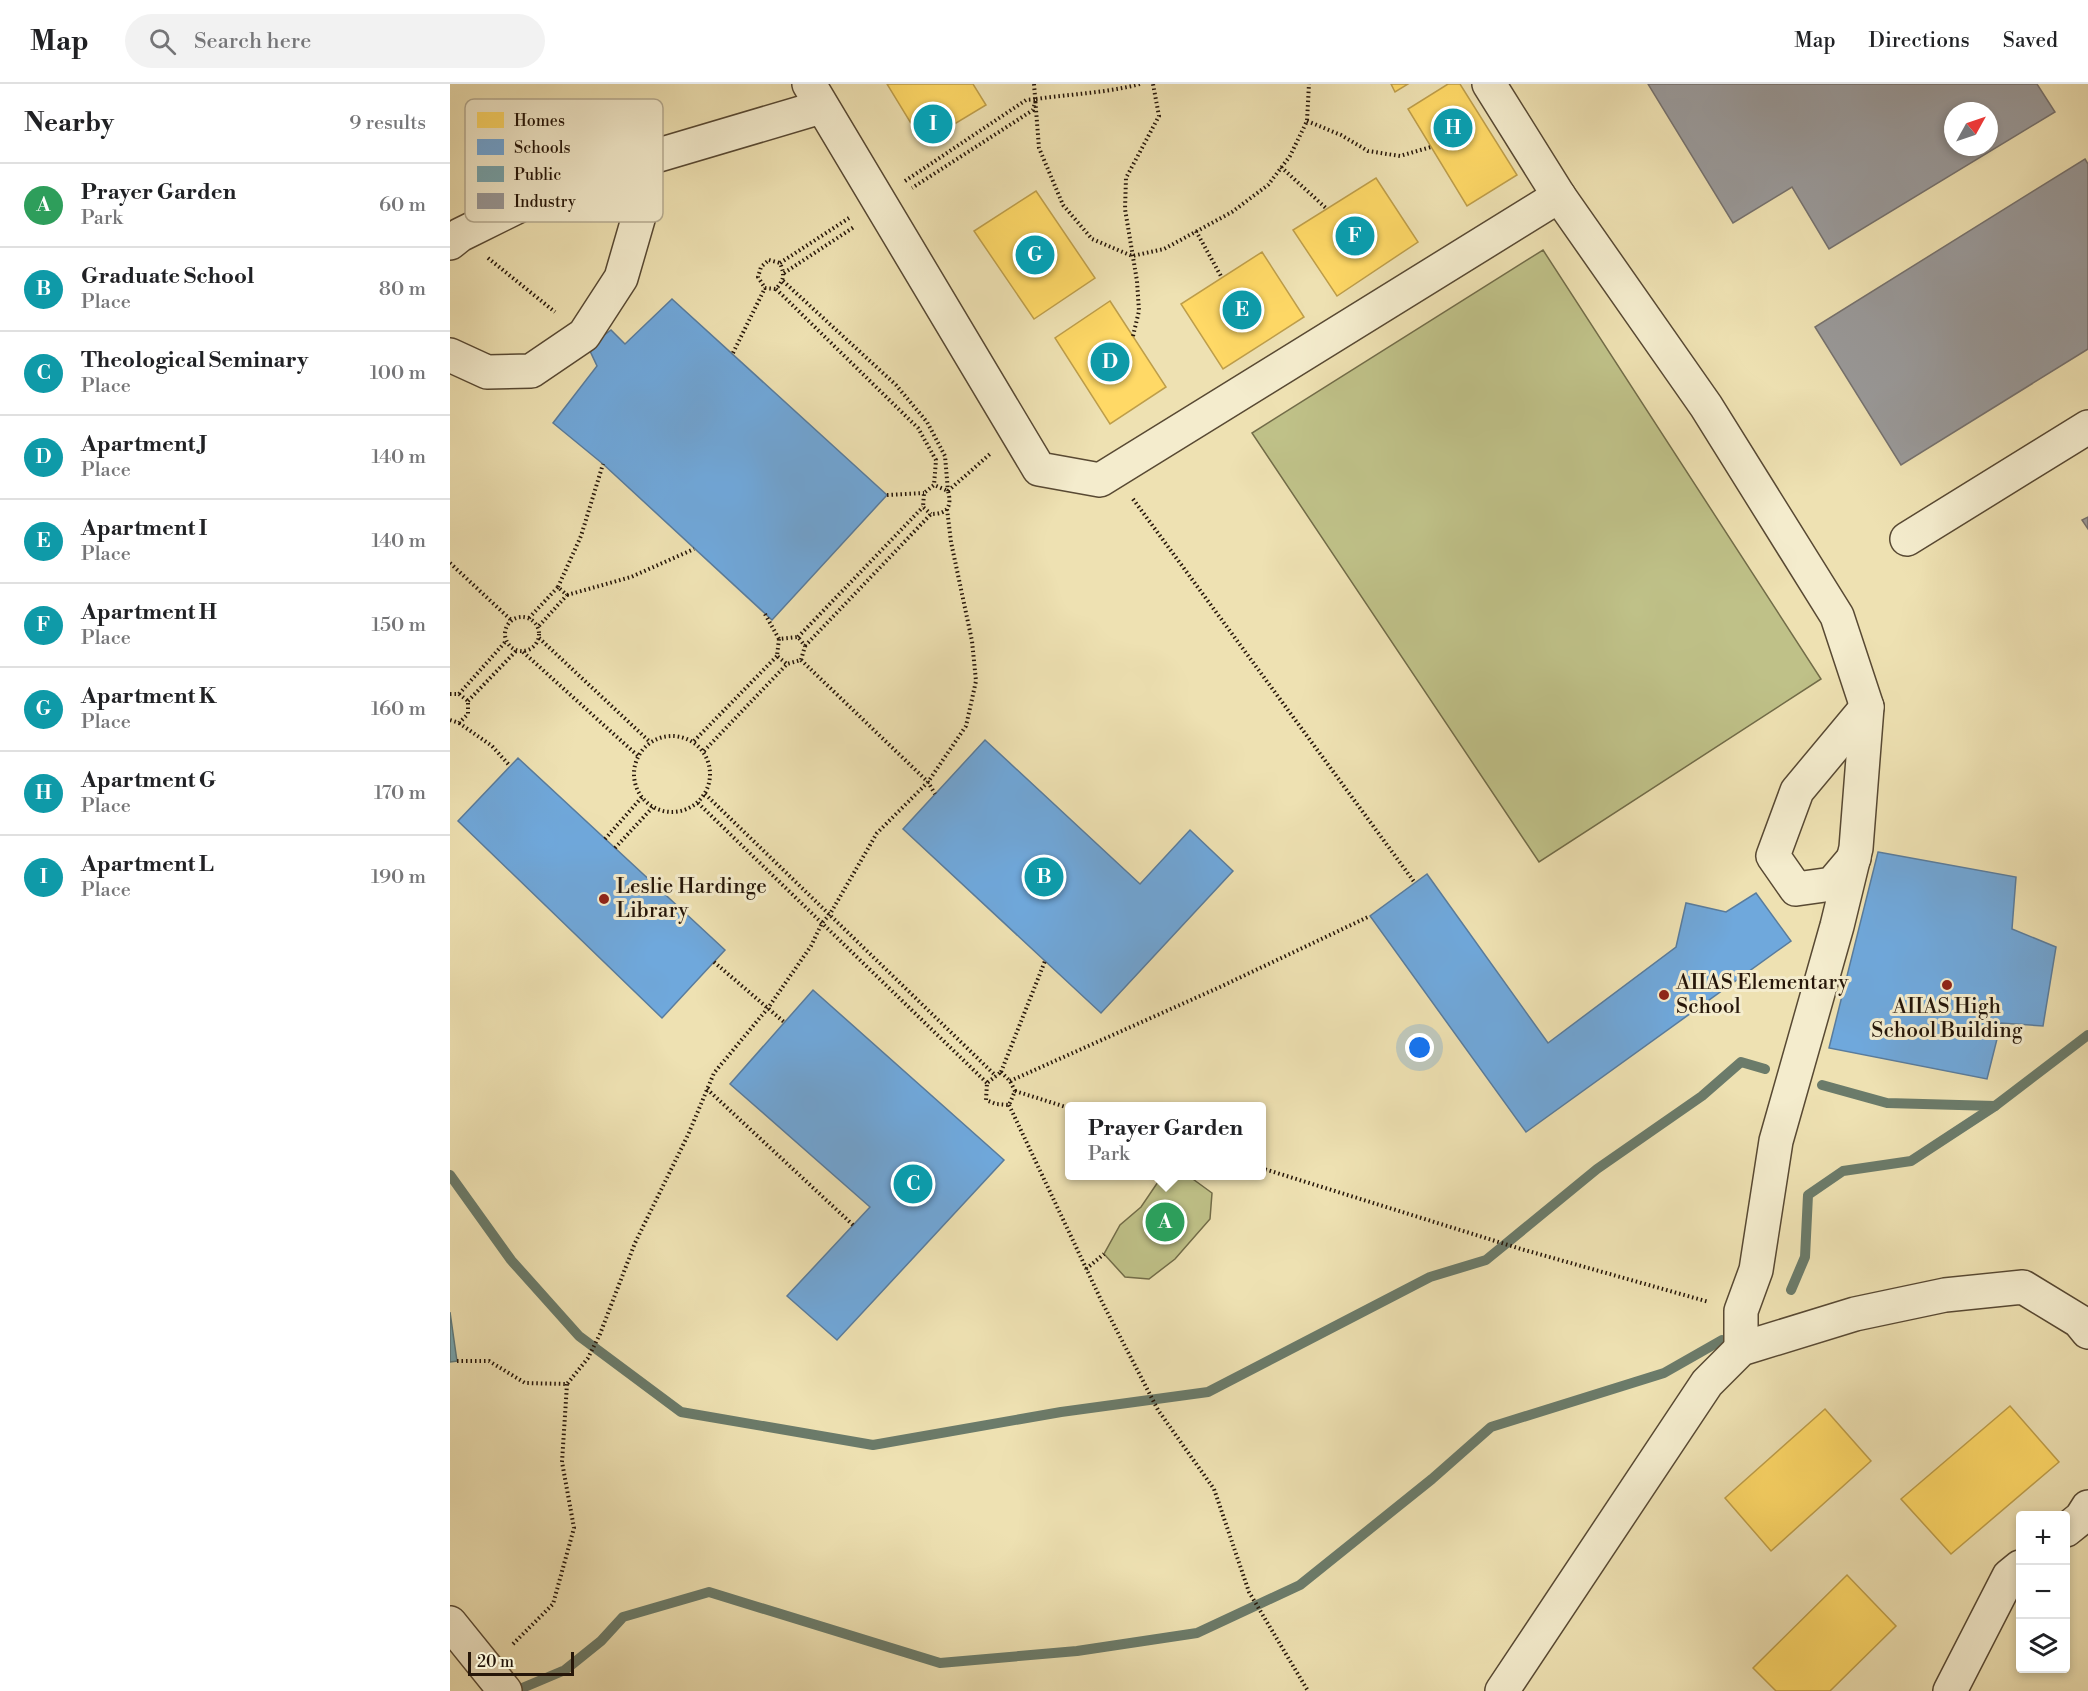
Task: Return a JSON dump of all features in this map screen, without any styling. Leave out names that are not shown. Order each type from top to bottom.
[{"type":"street","points":[[1489,84],[1559,196],[1706,406],[1837,616],[1867,707],[1854,858],[1776,1142],[1756,1270],[1741,1311],[1741,1348]]},
{"type":"street","points":[[663,152],[815,96],[1039,469],[1100,480],[1559,196]]},
{"type":"street","points":[[455,239],[488,222]]},
{"type":"street","points":[[450,355],[487,372],[531,371],[584,335],[621,279],[637,222]]},
{"type":"street","points":[[1907,539],[2088,427]]},
{"type":"street","points":[[1854,858],[1832,884],[1796,889],[1773,856],[1797,791],[1867,707]]},
{"type":"street","points":[[1502,1691],[1707,1383],[1741,1348],[1854,1314],[1945,1295],[2022,1287],[2079,1321],[2088,1332]]},
{"type":"street","points":[[2070,1527],[2088,1507]]},
{"type":"street","points":[[1950,1691],[2008,1576],[2016,1570]]},
{"type":"street","points":[[450,1623],[495,1679]]},
{"type":"path","points":[[1034,84],[1039,148],[1064,205],[1092,239],[1132,256],[1164,249],[1232,212],[1268,185],[1290,156],[1307,121],[1309,84]]},
{"type":"path","points":[[784,273],[1026,100],[1108,91],[1140,84]]},
{"type":"path","points":[[1133,336],[1139,311],[1137,281],[1125,209],[1126,178],[1158,116],[1154,84]]},
{"type":"path","points":[[765,288],[758,277],[761,267],[770,260],[780,263],[880,204],[1033,110],[1036,99]]},
{"type":"path","points":[[1307,121],[1341,135],[1368,151],[1400,156],[1431,147]]},
{"type":"path","points":[[1281,167],[1327,208]]},
{"type":"path","points":[[1196,231],[1222,278]]},
{"type":"path","points":[[455,239],[584,335]]},
{"type":"path","points":[[776,289],[783,281],[784,273],[780,263]]},
{"type":"path","points":[[783,281],[896,385],[927,422],[945,456],[951,501],[947,509],[940,514],[931,514],[923,507]]},
{"type":"path","points":[[765,288],[776,289],[918,428],[936,460],[934,485],[924,493],[887,495]]},
{"type":"path","points":[[733,353],[765,288]]},
{"type":"path","points":[[948,491],[1017,431]]},
{"type":"path","points":[[529,618],[558,586],[581,536],[603,464]]},
{"type":"path","points":[[1113,472],[1415,883]]},
{"type":"path","points":[[934,485],[948,491]]},
{"type":"path","points":[[779,639],[798,637],[923,507],[924,493]]},
{"type":"path","points":[[495,1679],[516,1641],[553,1604],[574,1528],[562,1461],[567,1384],[588,1358],[600,1334],[635,1243],[688,1135],[714,1073],[768,1008],[811,946],[822,923],[830,914],[878,833],[928,782],[966,726],[976,681],[972,641],[951,542],[947,509]]},
{"type":"path","points":[[801,660],[805,646],[931,514]]},
{"type":"path","points":[[524,652],[533,647],[538,638],[538,627],[567,595],[631,577],[694,549]]},
{"type":"path","points":[[450,563],[511,620]]},
{"type":"path","points":[[558,586],[567,595]]},
{"type":"path","points":[[694,741],[777,656],[779,639],[765,614]]},
{"type":"path","points":[[538,627],[529,618],[520,617],[511,620],[505,630],[506,641],[516,651],[524,652],[638,756]]},
{"type":"path","points":[[798,637],[805,646]]},
{"type":"path","points":[[538,638],[650,742]]},
{"type":"path","points":[[459,694],[506,641]]},
{"type":"path","points":[[459,723],[468,714],[468,701],[516,651]]},
{"type":"path","points":[[777,656],[787,664]]},
{"type":"path","points":[[801,660],[928,782],[935,794]]},
{"type":"path","points":[[704,751],[787,664],[801,660]]},
{"type":"path","points":[[450,694],[459,694],[468,701]]},
{"type":"path","points":[[450,720],[459,723],[492,746],[510,766]]},
{"type":"path","points":[[672,735],[694,741],[704,751],[711,772],[705,794],[698,803],[676,812],[653,807],[642,797],[634,777],[638,756],[650,742],[672,735]]},
{"type":"path","points":[[705,794],[996,1076]]},
{"type":"path","points":[[605,839],[642,797]]},
{"type":"path","points":[[698,803],[987,1083]]},
{"type":"path","points":[[615,848],[653,807]]},
{"type":"path","points":[[1010,1081],[1220,987],[1370,916]]},
{"type":"path","points":[[1009,1105],[986,1100],[987,1083],[1001,1072],[1045,961]]},
{"type":"path","points":[[714,962],[784,1022]]},
{"type":"path","points":[[1001,1072],[1010,1081],[1015,1091],[1065,1107]]},
{"type":"path","points":[[707,1089],[853,1225]]},
{"type":"path","points":[[1015,1091],[1009,1105],[1086,1269],[1158,1410],[1214,1489],[1250,1592],[1308,1691]]},
{"type":"path","points":[[1266,1170],[1521,1249],[1741,1311]]},
{"type":"path","points":[[1086,1269],[1104,1254]]},
{"type":"path","points":[[457,1361],[489,1361],[525,1383],[567,1384]]},
{"type":"green space","points":[[1543,250],[1821,679],[1539,862],[1252,433]]},
{"type":"green space","points":[[1159,1180],[1194,1180],[1212,1193],[1210,1219],[1175,1259],[1149,1279],[1125,1277],[1104,1254],[1120,1225],[1141,1207]]},
{"type":"building: Homes","points":[[887,84],[973,84],[986,105],[923,143]]},
{"type":"building: Homes","points":[[1391,84],[1408,84],[1395,92]]},
{"type":"building: Homes","points":[[1448,84],[1460,84],[1517,175],[1467,206],[1408,109]]},
{"type":"building: Homes","points":[[1376,178],[1418,242],[1337,296],[1293,230]]},
{"type":"building: Homes","points":[[1036,191],[1095,278],[1034,319],[974,231]]},
{"type":"building: Homes","points":[[1262,252],[1304,317],[1223,369],[1181,304]]},
{"type":"building: Homes","points":[[1110,301],[1166,387],[1110,424],[1055,338]]},
{"type":"building: Homes","points":[[2010,1406],[2059,1462],[1951,1554],[1901,1499]]},
{"type":"building: Homes","points":[[1825,1409],[1871,1461],[1771,1551],[1725,1498]]},
{"type":"building: Homes","points":[[1847,1575],[1896,1626],[1830,1691],[1776,1691],[1753,1668]]},
{"type":"building: Schools","points":[[672,299],[887,495],[772,620],[603,464],[553,423],[597,366],[590,351],[599,339],[611,330],[625,344]]},
{"type":"building: Schools","points":[[985,740],[1140,884],[1190,830],[1233,871],[1101,1013],[903,829]]},
{"type":"building: Schools","name":"Leslie Hardinge Library","points":[[518,758],[725,950],[662,1018],[458,821]]},
{"type":"building: Schools","name":"AIIAS High School Building","points":[[1878,852],[2016,877],[2012,929],[2056,947],[2043,1026],[2001,1023],[1987,1079],[1829,1048]]},
{"type":"building: Schools","name":"AIIAS Elementary School","points":[[1427,874],[1548,1043],[1676,947],[1686,903],[1726,912],[1756,893],[1791,941],[1526,1132],[1370,916]]},
{"type":"building: Schools","points":[[813,990],[1004,1160],[837,1340],[787,1296],[870,1207],[730,1084]]},
{"type":"building: Public","points":[[450,1312],[457,1361],[450,1362]]},
{"type":"building: Industry","points":[[1648,84],[2037,84],[2055,112],[1998,147],[1998,102],[1944,102],[1944,156],[1982,156],[1829,249],[1792,187],[1733,223]]},
{"type":"building: Industry","points":[[2085,159],[2088,164],[2088,349],[1901,465],[1815,327]]},
{"type":"building: Industry","points":[[2088,517],[2088,529],[2082,520]]},
{"type":"waterway","points":[[1822,1085],[1887,1103],[1995,1106],[2088,1035]]},
{"type":"waterway","points":[[450,1175],[511,1260],[579,1336],[681,1412],[873,1445],[1061,1412],[1208,1392],[1430,1277],[1486,1260],[1597,1169],[1702,1096],[1741,1062],[1765,1069]]},
{"type":"waterway","points":[[1791,1290],[1805,1257],[1808,1195],[1843,1171],[1911,1161],[1995,1106]]},
{"type":"waterway","points":[[515,1691],[565,1670],[601,1641],[623,1617],[709,1592],[940,1663],[1077,1651],[1197,1633],[1300,1585],[1432,1479],[1491,1427],[1664,1373],[1722,1340]]},
{"type":"place","name":"Apartment L","points":[[933,124]]},
{"type":"place","name":"Apartment G","points":[[1453,128]]},
{"type":"place","name":"Apartment H","points":[[1355,236]]},
{"type":"place","name":"Apartment K","points":[[1035,255]]},
{"type":"place","name":"Apartment I","points":[[1242,310]]},
{"type":"place","name":"Apartment J","points":[[1110,362]]},
{"type":"place","name":"Graduate School","points":[[1044,877]]},
{"type":"place","name":"Leslie Hardinge Library","points":[[604,899]]},
{"type":"place","name":"AIIAS High School Building","points":[[1947,985]]},
{"type":"place","name":"AIIAS Elementary School","points":[[1664,995]]},
{"type":"place","name":"Theological Seminary","points":[[913,1184]]},
{"type":"place","name":"Prayer Garden","points":[[1165,1222]]}]
